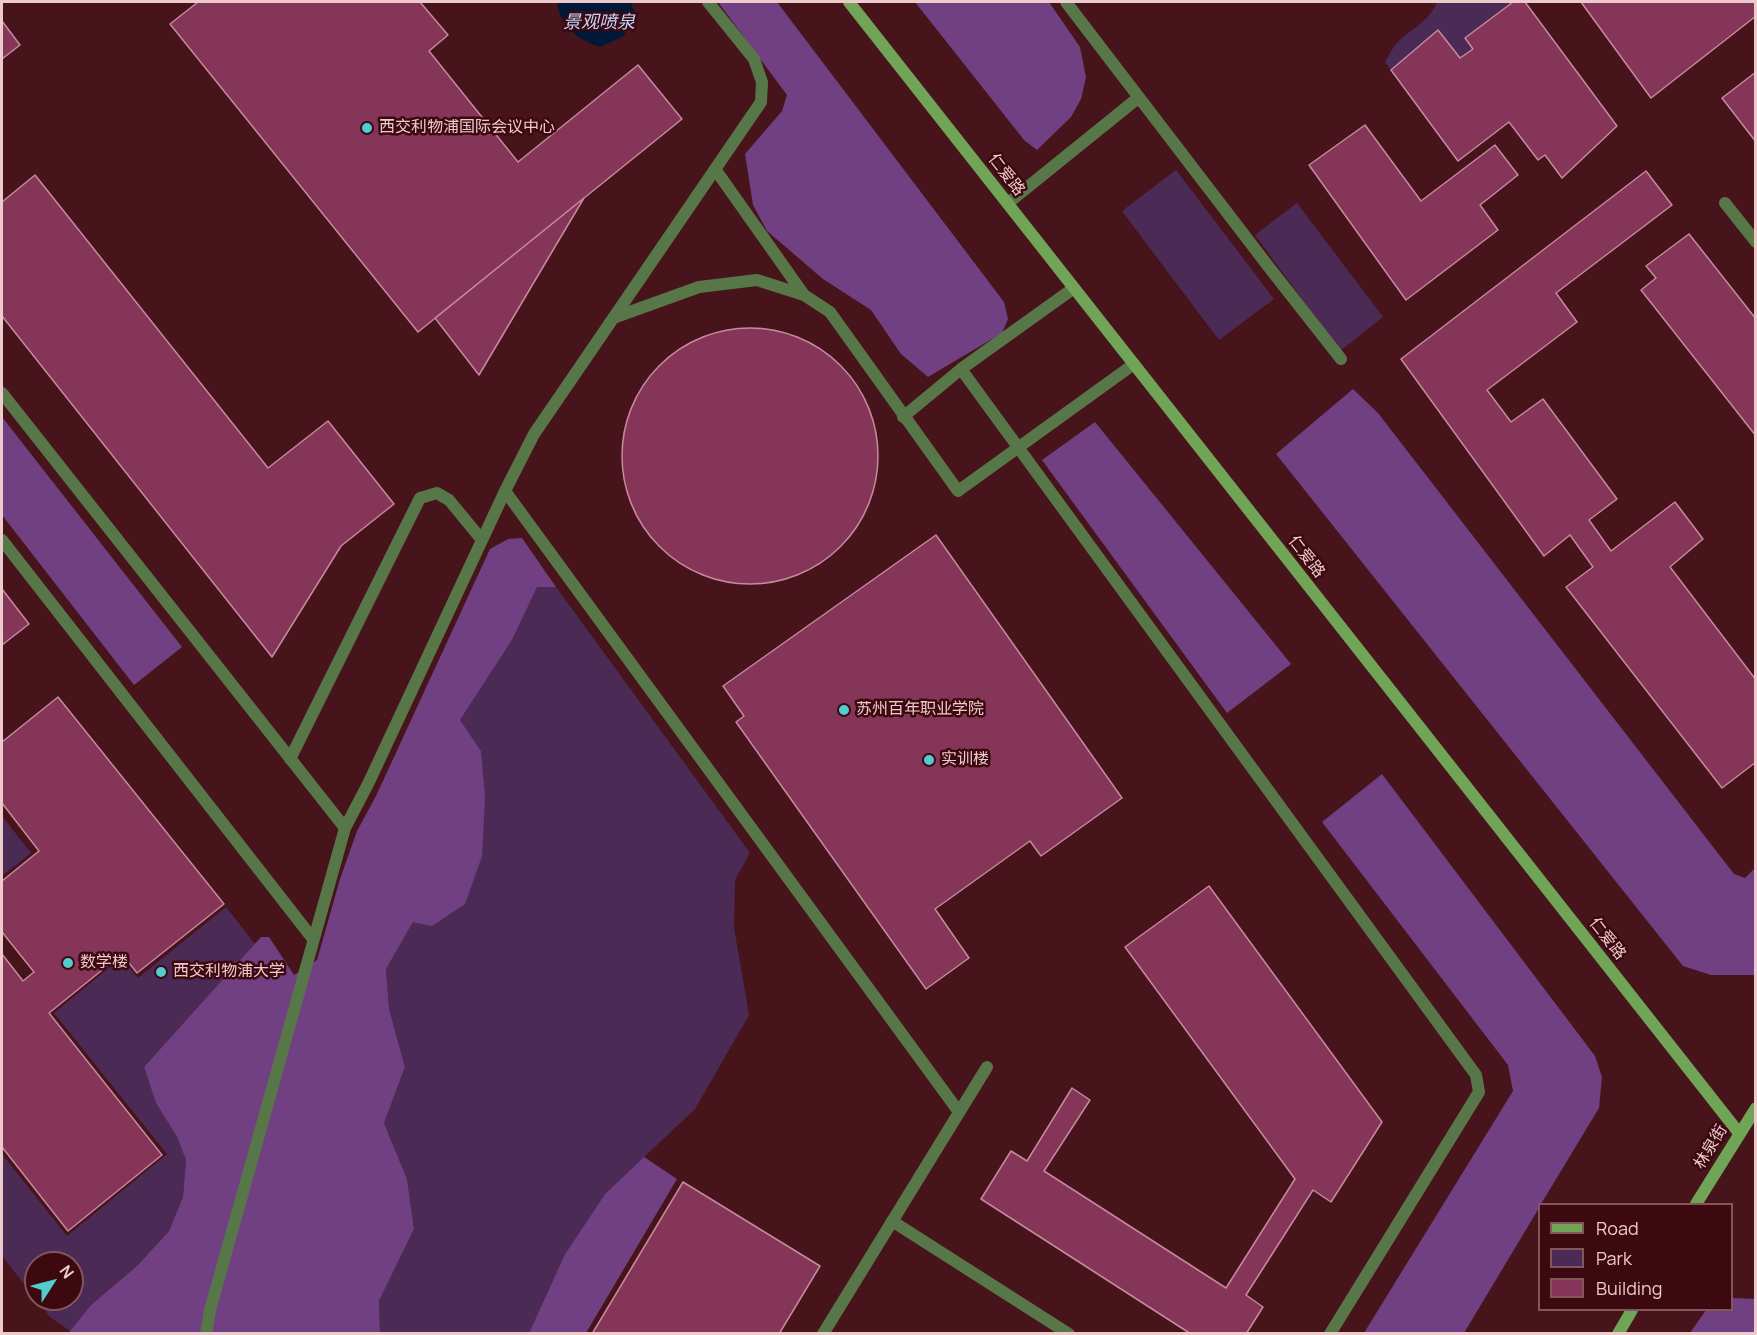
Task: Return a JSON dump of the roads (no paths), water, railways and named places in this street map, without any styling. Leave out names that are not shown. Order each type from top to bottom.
[{"type":"main road","name":"仁爱路","points":[[849,2],[1739,1133]]},
{"type":"main road","name":"林泉街","points":[[1697,1203],[1755,1108]]},
{"type":"main road","points":[[1618,1334],[1631,1311]]},
{"type":"lane","points":[[206,1334],[210,1310],[345,828],[534,434],[761,102],[762,82],[754,58],[708,2]]},
{"type":"lane","points":[[1066,2],[1341,359]]},
{"type":"lane","points":[[1008,203],[1138,98]]},
{"type":"lane","points":[[715,169],[804,295]]},
{"type":"lane","points":[[1725,203],[1755,242]]},
{"type":"lane","points":[[613,318],[699,287],[757,280],[804,295],[830,312],[958,491],[1134,364]]},
{"type":"lane","points":[[903,417],[961,369],[1074,288]]},
{"type":"lane","points":[[961,369],[1476,1075],[1479,1092],[1330,1334]]},
{"type":"lane","points":[[2,393],[345,828]]},
{"type":"lane","points":[[505,491],[959,1113]]},
{"type":"lane","points":[[290,759],[420,498],[437,493],[449,500],[482,540]]},
{"type":"lane","points":[[2,540],[313,939]]},
{"type":"lane","points":[[823,1334],[987,1067]]},
{"type":"lane","points":[[892,1221],[1069,1334]]},
{"type":"water","name":"景观喷泉","points":[[557,2],[631,2],[634,11],[624,36],[600,47],[571,31],[562,18]]},
{"type":"place","name":"西交利物浦国际会议中心","points":[[367,128]]},
{"type":"place","name":"苏州百年职业学院","points":[[844,710]]},
{"type":"place","name":"实训楼","points":[[929,760]]},
{"type":"place","name":"数学楼","points":[[68,963]]},
{"type":"place","name":"西交利物浦大学","points":[[161,972]]}]
